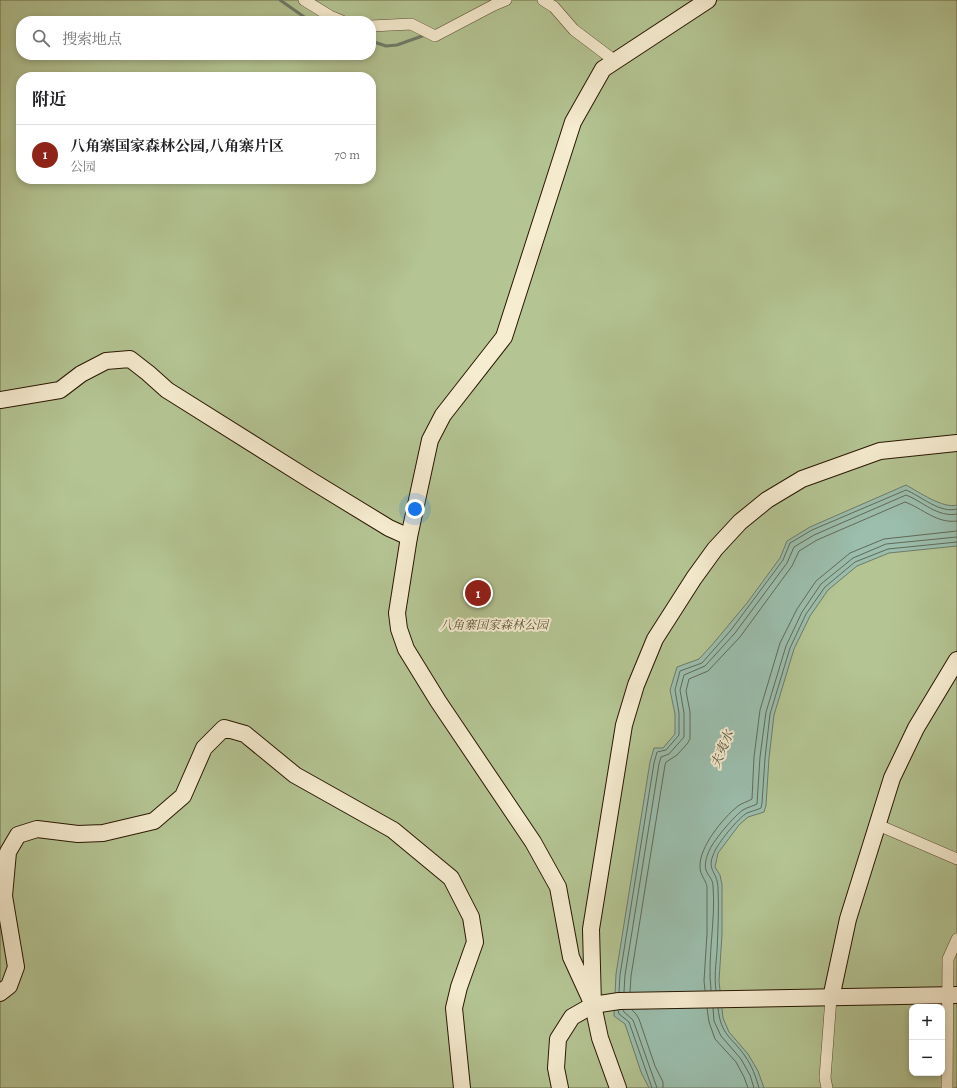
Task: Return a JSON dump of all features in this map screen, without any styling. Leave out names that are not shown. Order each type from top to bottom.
[{"type":"street","points":[[304,0],[330,16]]},
{"type":"street","points":[[376,26],[411,24],[435,36],[506,0]]},
{"type":"street","points":[[543,0],[554,7],[574,30],[615,61]]},
{"type":"street","points":[[593,1005],[571,958],[558,886],[533,842],[438,700],[406,649],[399,629],[397,613],[409,537],[430,440],[443,415],[504,337],[573,122],[603,69],[708,0]]},
{"type":"street","points":[[0,400],[60,390],[81,374],[106,360],[130,359],[167,390],[389,528],[409,537]]},
{"type":"street","points":[[618,1088],[600,1038],[593,1005],[591,930],[624,725],[636,685],[655,639],[694,578],[716,548],[740,522],[767,500],[802,480],[880,451],[957,443]]},
{"type":"street","points":[[827,1088],[825,1078],[831,998],[848,919],[892,778],[916,728],[957,660]]},
{"type":"street","points":[[0,994],[9,986],[16,967],[4,896],[8,852],[18,834],[37,829],[78,834],[103,832],[154,821],[183,796],[204,748],[224,728],[245,734],[295,775],[393,830],[451,878],[471,917],[475,942],[459,987],[454,1008],[462,1088]]},
{"type":"street","points":[[878,825],[957,860]]},
{"type":"street","points":[[947,1088],[953,995],[948,959],[957,939]]},
{"type":"street","points":[[560,1088],[556,1068],[558,1039],[572,1018],[593,1005],[619,1001],[953,995]]},
{"type":"green space","name":"八角寨国家森林公园","points":[[0,0],[957,0],[957,1088],[0,1088]]},
{"type":"water","name":"夫夷水","points":[[906,485],[945,505],[957,505],[957,546],[889,553],[857,566],[828,590],[810,616],[794,649],[774,715],[766,805],[764,812],[748,817],[739,825],[718,853],[715,867],[720,875],[722,885],[722,934],[719,981],[723,1018],[729,1032],[748,1054],[758,1071],[764,1088],[649,1088],[641,1072],[625,1024],[614,1016],[616,974],[650,762],[654,748],[663,748],[675,734],[675,714],[670,690],[677,667],[699,659],[712,645],[747,603],[780,558],[787,541],[810,527]]},
{"type":"waterway","points":[[280,0],[303,16]]},
{"type":"waterway","points":[[376,43],[386,46],[397,45],[425,35]]},
{"type":"place","name":"八角寨国家森林公园,八角寨片区","points":[[478,593]]}]
